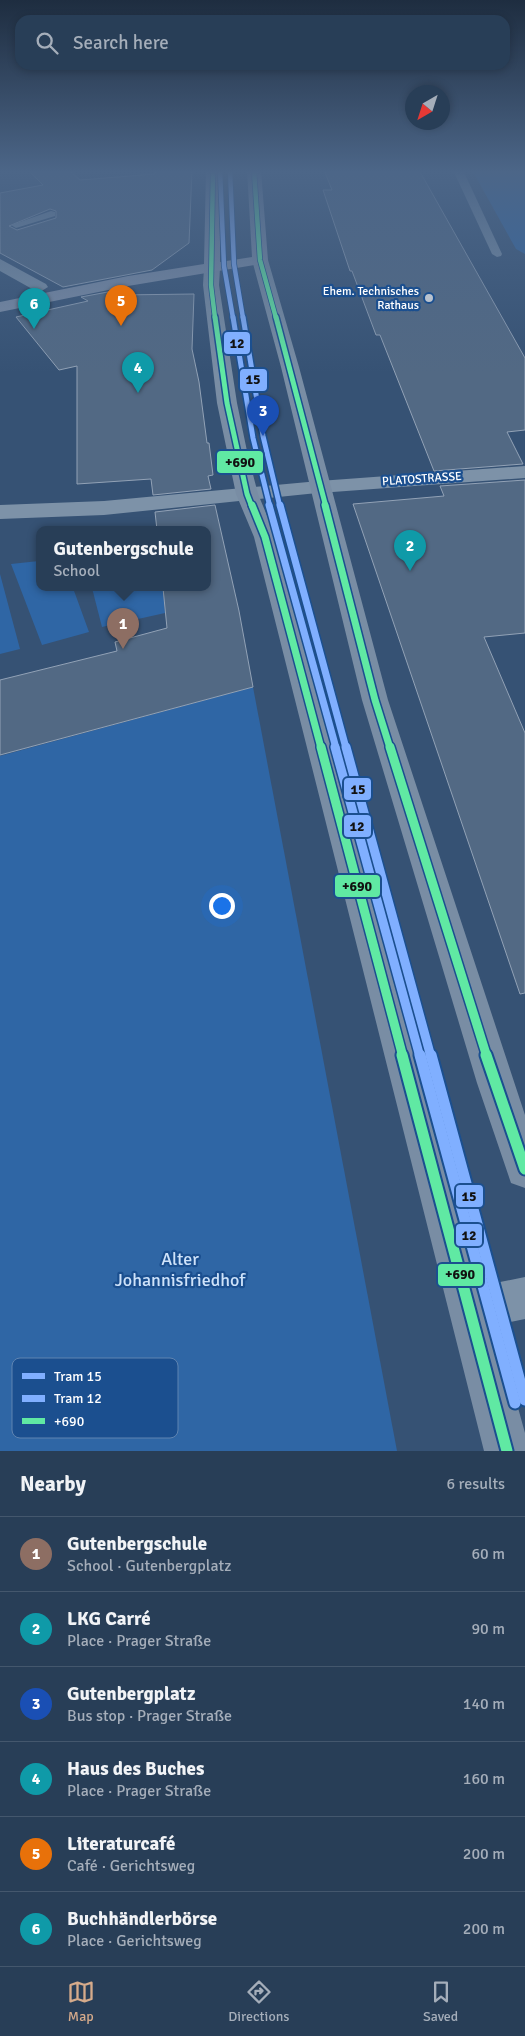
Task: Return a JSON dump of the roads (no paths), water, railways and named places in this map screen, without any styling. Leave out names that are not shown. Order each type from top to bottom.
[{"type":"main road","points":[[211,238],[211,284],[227,403],[247,494],[265,538],[507,1451]]},
{"type":"main road","points":[[258,238],[259,255],[290,367],[319,487],[375,700],[495,1083],[525,1169]]},
{"type":"main road","points":[[0,294],[43,292],[128,281],[211,260],[259,255]]},
{"type":"main road","points":[[0,307],[43,292]]},
{"type":"street","points":[[0,264],[43,292]]},
{"type":"street","name":"PLATOSTRASSE","points":[[0,512],[104,508],[319,487],[525,472]]},
{"type":"street","points":[[470,1309],[525,1298]]},
{"type":"lane","points":[[489,238],[497,254]]},
{"type":"tram line","name":"12","points":[[223,238],[224,266],[253,438],[266,493],[515,1403]]},
{"type":"tram line","name":"15","points":[[233,238],[234,264],[263,436],[276,491],[525,1400]]},
{"type":"place","name":"Ehem. Technisches Rathaus","points":[[429,298]]},
{"type":"place","name":"Literaturcafé","points":[[121,326]]},
{"type":"place","name":"Buchhändlerbörse","points":[[34,329]]},
{"type":"place","name":"Haus des Buches","points":[[138,393]]},
{"type":"place","name":"Gutenbergplatz","points":[[263,436]]},
{"type":"place","name":"LKG Carré","points":[[410,571]]},
{"type":"place","name":"Gutenbergschule","points":[[123,649]]},
{"type":"park label","name":"Alter Johannisfriedhof","points":[[180,1269]]}]
